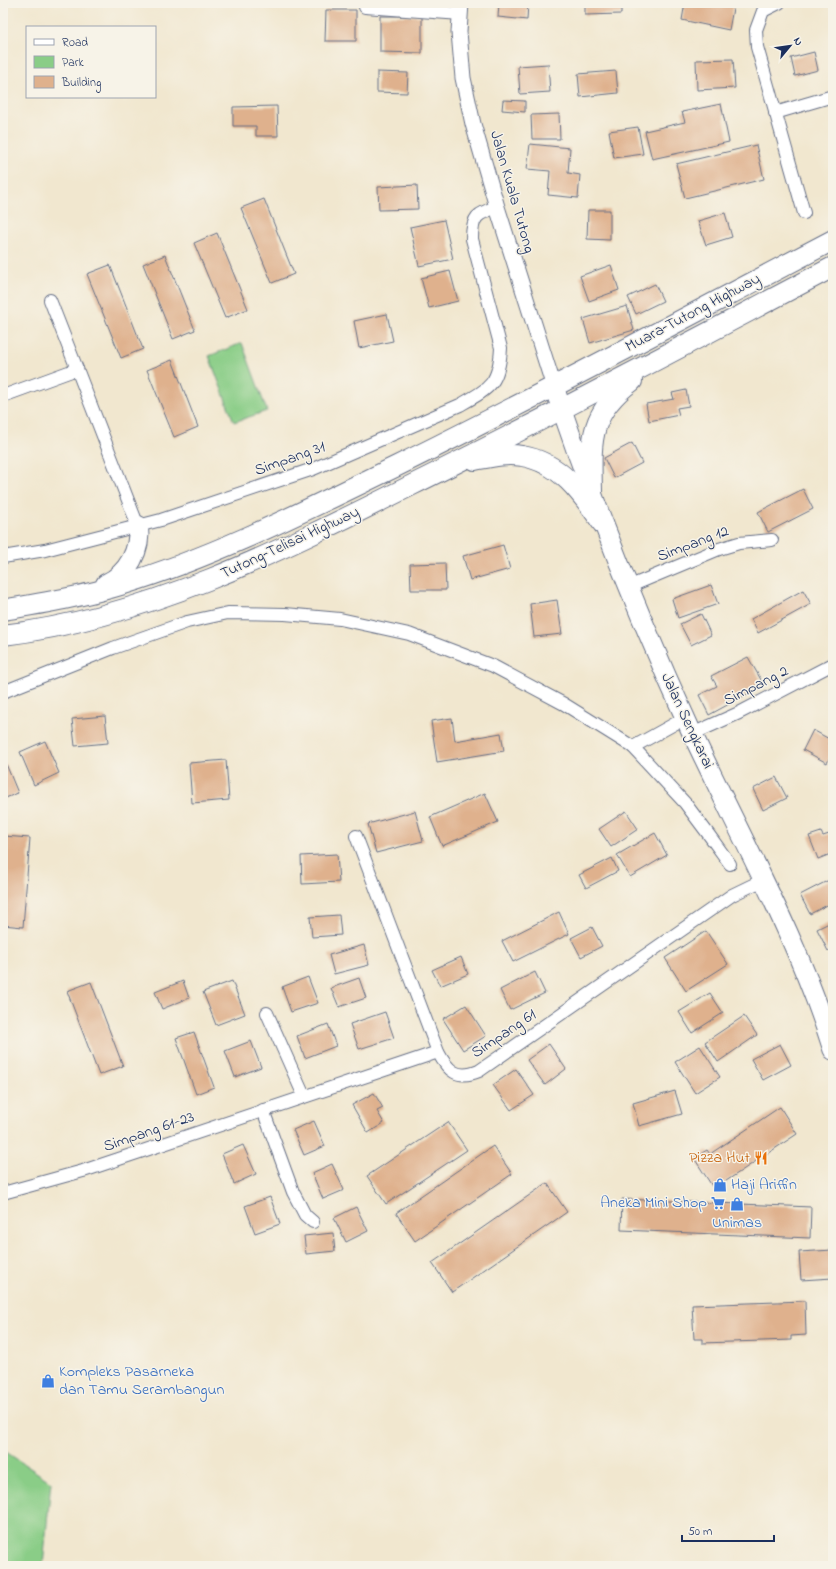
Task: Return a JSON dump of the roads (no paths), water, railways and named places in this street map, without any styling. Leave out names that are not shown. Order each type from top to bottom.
[{"type":"highway","name":"Muara–Tutong Highway","points":[[554,387],[833,240]]},
{"type":"highway","name":"Muara–Tutong Highway","points":[[561,409],[833,267]]},
{"type":"highway","points":[[592,492],[591,449],[594,429],[600,416],[612,398],[621,389],[672,351]]},
{"type":"highway","name":"Tutong–Telisai Highway","points":[[3,610],[60,600],[124,584],[192,560],[258,532],[447,442],[554,387]]},
{"type":"highway","name":"Tutong–Telisai Highway","points":[[3,635],[67,623],[132,607],[200,583],[269,555],[458,463],[561,409]]},
{"type":"highway","points":[[458,463],[506,455],[522,456],[551,466],[567,478],[586,499],[603,524]]},
{"type":"highway","points":[[60,600],[103,585],[114,580],[120,575],[127,567],[134,554],[139,536],[138,526]]},
{"type":"main road","name":"Jalan Sengkarai","points":[[554,387],[603,524],[653,647],[762,880],[790,936],[823,1018],[833,1050]]},
{"type":"street","points":[[779,3],[763,11],[756,30],[757,48],[804,213]]},
{"type":"street","points":[[365,8],[461,8]]},
{"type":"street","name":"Jalan Kuala Tutong","points":[[461,8],[459,32],[463,78],[474,124],[497,207],[554,387]]},
{"type":"street","points":[[775,113],[833,96]]},
{"type":"street","name":"Simpang 31","points":[[3,558],[45,550],[162,520],[313,469],[460,405],[480,394],[495,380],[500,364],[501,348],[472,239],[472,228],[474,219],[481,213],[497,207]]},
{"type":"street","points":[[50,300],[138,526]]},
{"type":"street","points":[[3,396],[77,368]]},
{"type":"street","name":"Simpang 12","points":[[628,587],[719,549],[739,543],[772,540]]},
{"type":"street","points":[[3,692],[113,648],[188,622],[228,612],[285,614],[340,619],[409,634],[493,666],[564,704],[632,747],[685,803],[730,864]]},
{"type":"street","name":"Simpang 2","points":[[632,747],[689,726],[739,714],[833,664]]},
{"type":"street","name":"Simpang 61","points":[[356,836],[438,1052],[447,1066],[462,1076],[479,1071],[732,895],[762,880]]},
{"type":"street","points":[[267,1013],[304,1096]]},
{"type":"street","name":"Simpang 61-23","points":[[3,1192],[83,1171],[438,1052]]},
{"type":"street","points":[[264,1110],[293,1192],[305,1215],[313,1222]]},
{"type":"place","name":"Pizza Hut","points":[[761,1158]]},
{"type":"place","name":"Haji Ariffin","points":[[720,1185]]},
{"type":"place","name":"Aneka Mini Shop","points":[[718,1203]]},
{"type":"place","name":"Unimas","points":[[737,1204]]},
{"type":"place","name":"Kompleks Pasarneka dan Tamu Serambangun","points":[[48,1381]]}]
